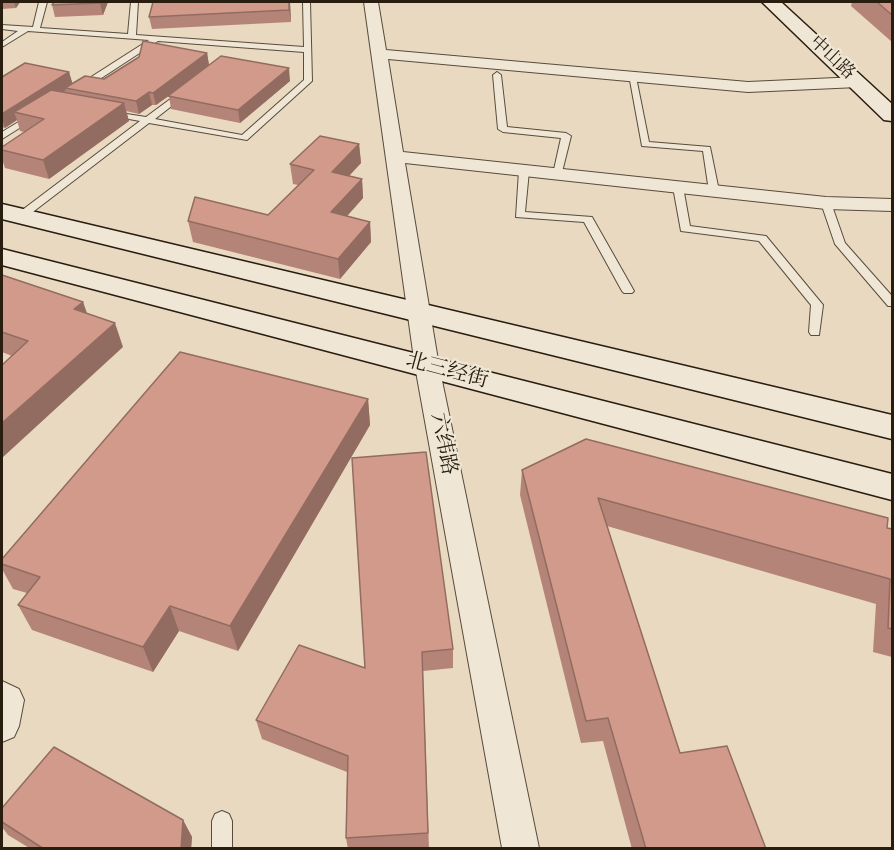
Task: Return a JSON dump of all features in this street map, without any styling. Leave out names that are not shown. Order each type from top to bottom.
[{"type":"main road","name":"中山路","points":[[771,2],[892,115]]},
{"type":"main road","points":[[11,214],[892,427]]},
{"type":"main road","name":"北三经街","points":[[2,258],[892,487]]},
{"type":"street","name":"六纬路","points":[[371,2],[427,366],[521,849]]},
{"type":"street","points":[[379,54],[748,87],[858,82]]},
{"type":"street","points":[[395,157],[826,203],[892,205]]},
{"type":"street","points":[[2,696],[7,700],[2,726]]},
{"type":"lane","points":[[36,30],[43,2]]},
{"type":"lane","points":[[132,37],[135,2]]},
{"type":"lane","points":[[102,111],[244,138],[308,81],[307,2]]},
{"type":"lane","points":[[2,27],[307,50]]},
{"type":"lane","points":[[2,45],[26,29]]},
{"type":"lane","points":[[66,97],[156,39]]},
{"type":"lane","points":[[236,52],[245,45]]},
{"type":"lane","points":[[497,75],[503,129],[566,136],[558,174]]},
{"type":"lane","points":[[632,76],[645,144],[707,149],[714,191]]},
{"type":"lane","points":[[11,214],[192,86]]},
{"type":"lane","points":[[2,136],[38,114]]},
{"type":"lane","points":[[524,171],[520,214],[588,219],[628,291]]},
{"type":"lane","points":[[678,187],[685,229],[762,238],[817,305],[815,332]]},
{"type":"lane","points":[[826,203],[840,244],[892,303]]},
{"type":"lane","points":[[222,821],[222,849]]},
{"type":"building","points":[[54,2],[101,2],[52,5]]},
{"type":"building","points":[[153,2],[289,2],[289,10],[149,17]]},
{"type":"building","points":[[877,2],[892,2],[892,15]]},
{"type":"building","points":[[143,41],[207,53],[153,93],[149,92],[136,101],[65,88],[85,76],[104,79],[139,57]]},
{"type":"building","points":[[221,56],[289,68],[238,110],[168,96]]},
{"type":"building","points":[[25,63],[69,72],[2,114],[2,77]]},
{"type":"building","points":[[51,90],[124,103],[43,160],[2,150],[2,147],[44,119],[14,112]]},
{"type":"building","points":[[320,136],[359,144],[332,172],[362,179],[331,212],[370,222],[338,259],[188,221],[195,197],[268,215],[314,170],[290,164]]},
{"type":"building","points":[[2,275],[83,302],[74,309],[115,323],[2,423],[2,365],[28,341],[2,332]]},
{"type":"building","points":[[180,352],[368,399],[230,626],[170,606],[143,647],[18,605],[40,577],[2,564],[2,559]]},
{"type":"building","points":[[586,439],[888,518],[887,528],[892,529],[892,629],[888,628],[890,579],[598,498],[680,753],[727,746],[766,849],[646,849],[608,718],[586,721],[522,470]]},
{"type":"building","points":[[426,452],[453,649],[422,652],[428,833],[346,838],[348,756],[256,720],[299,645],[365,668],[352,458]]},
{"type":"building","points":[[54,747],[183,820],[181,849],[44,849],[2,822],[2,808]]}]
